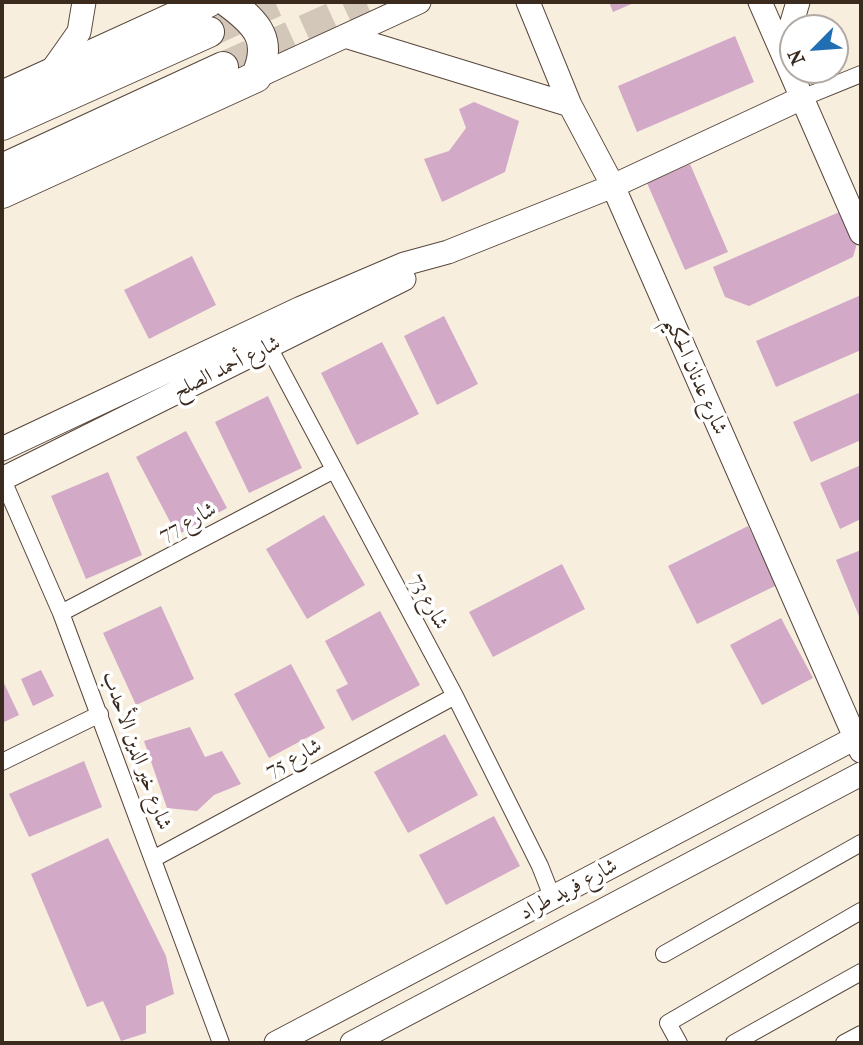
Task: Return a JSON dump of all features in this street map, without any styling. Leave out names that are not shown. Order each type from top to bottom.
[{"type":"highway","points":[[2,96],[208,2]]},
{"type":"highway","points":[[2,194],[256,77],[265,57],[260,37],[254,25],[228,2]]},
{"type":"highway","points":[[2,125],[209,32]]},
{"type":"highway","points":[[2,169],[223,67]]},
{"type":"street","points":[[48,74],[79,32],[84,2]]},
{"type":"street","points":[[410,2],[418,2]]},
{"type":"street","points":[[256,77],[418,2]]},
{"type":"street","name":"شارع عدنان الحكيم","points":[[528,2],[570,105],[613,186],[859,741]]},
{"type":"street","points":[[760,2],[779,44]]},
{"type":"street","points":[[345,36],[570,105]]},
{"type":"street","name":"شارع أحمد الصلح","points":[[2,449],[412,274],[448,251],[613,186],[802,98],[861,74]]},
{"type":"street","points":[[796,84],[861,233]]},
{"type":"street","name":"شارع أحمد الصلح","points":[[2,478],[264,338]]},
{"type":"street","name":"شارع 73","points":[[264,338],[455,696],[540,866],[553,899]]},
{"type":"street","name":"شارع 77","points":[[61,612],[334,470]]},
{"type":"street","name":"شارع خير الدين الأحدب","points":[[2,478],[61,612],[221,1043]]},
{"type":"street","name":"شارع 75","points":[[153,859],[455,696]]},
{"type":"street","points":[[2,762],[100,714]]},
{"type":"street","name":"شارع فريد طراد","points":[[276,1043],[859,741]]},
{"type":"street","name":"شارع فريد طراد","points":[[352,1043],[861,774]]},
{"type":"street","points":[[664,954],[861,843]]},
{"type":"street","points":[[679,1043],[668,1024],[861,911]]},
{"type":"street","points":[[734,1043],[861,972]]},
{"type":"street","points":[[844,1043],[861,1034]]},
{"type":"building","points":[[609,2],[636,2],[613,12]]},
{"type":"building","points":[[735,36],[754,82],[637,132],[618,86]]},
{"type":"building","points":[[474,102],[519,121],[505,172],[442,202],[424,159],[449,151],[466,128],[459,109]]},
{"type":"building","points":[[690,164],[728,252],[685,270],[647,183]]},
{"type":"building","points":[[844,210],[858,240],[853,257],[749,306],[725,297],[713,267]]},
{"type":"building","points":[[192,256],[216,305],[149,339],[124,290]]},
{"type":"building","points":[[861,295],[861,350],[776,387],[756,341]]},
{"type":"building","points":[[444,316],[478,384],[437,405],[404,336]]},
{"type":"building","points":[[382,342],[419,414],[357,445],[321,373]]},
{"type":"building","points":[[861,392],[861,440],[811,462],[793,422]]},
{"type":"building","points":[[268,396],[302,468],[249,493],[215,422]]},
{"type":"building","points":[[186,431],[227,508],[177,535],[136,457]]},
{"type":"building","points":[[861,465],[861,519],[840,529],[820,483]]},
{"type":"building","points":[[108,472],[142,555],[86,579],[51,496]]},
{"type":"building","points":[[324,515],[365,585],[307,619],[266,549]]},
{"type":"building","points":[[748,526],[777,585],[697,624],[668,566]]},
{"type":"building","points":[[861,550],[861,621],[836,560]]},
{"type":"building","points":[[562,564],[585,609],[493,657],[469,612]]},
{"type":"building","points":[[161,606],[194,679],[136,705],[103,633]]},
{"type":"building","points":[[380,611],[420,685],[352,721],[336,690],[348,684],[325,641]]},
{"type":"building","points":[[781,618],[813,678],[762,705],[730,645]]},
{"type":"building","points":[[291,664],[325,728],[269,758],[234,694]]},
{"type":"building","points":[[41,670],[54,696],[33,706],[21,679]]},
{"type":"building","points":[[2,679],[19,715],[2,723]]},
{"type":"building","points":[[190,727],[205,757],[222,751],[241,784],[214,795],[197,811],[167,808],[144,741]]},
{"type":"building","points":[[445,734],[478,795],[408,833],[374,772]]},
{"type":"building","points":[[84,761],[102,807],[29,837],[9,794]]},
{"type":"building","points":[[494,816],[520,866],[446,905],[419,855]]},
{"type":"building","points":[[108,838],[166,956],[174,994],[146,1006],[146,1033],[121,1041],[103,1001],[87,1007],[31,874]]},
{"type":"tunnel","points":[[209,32],[275,2]]},
{"type":"tunnel","points":[[223,67],[366,2]]}]
